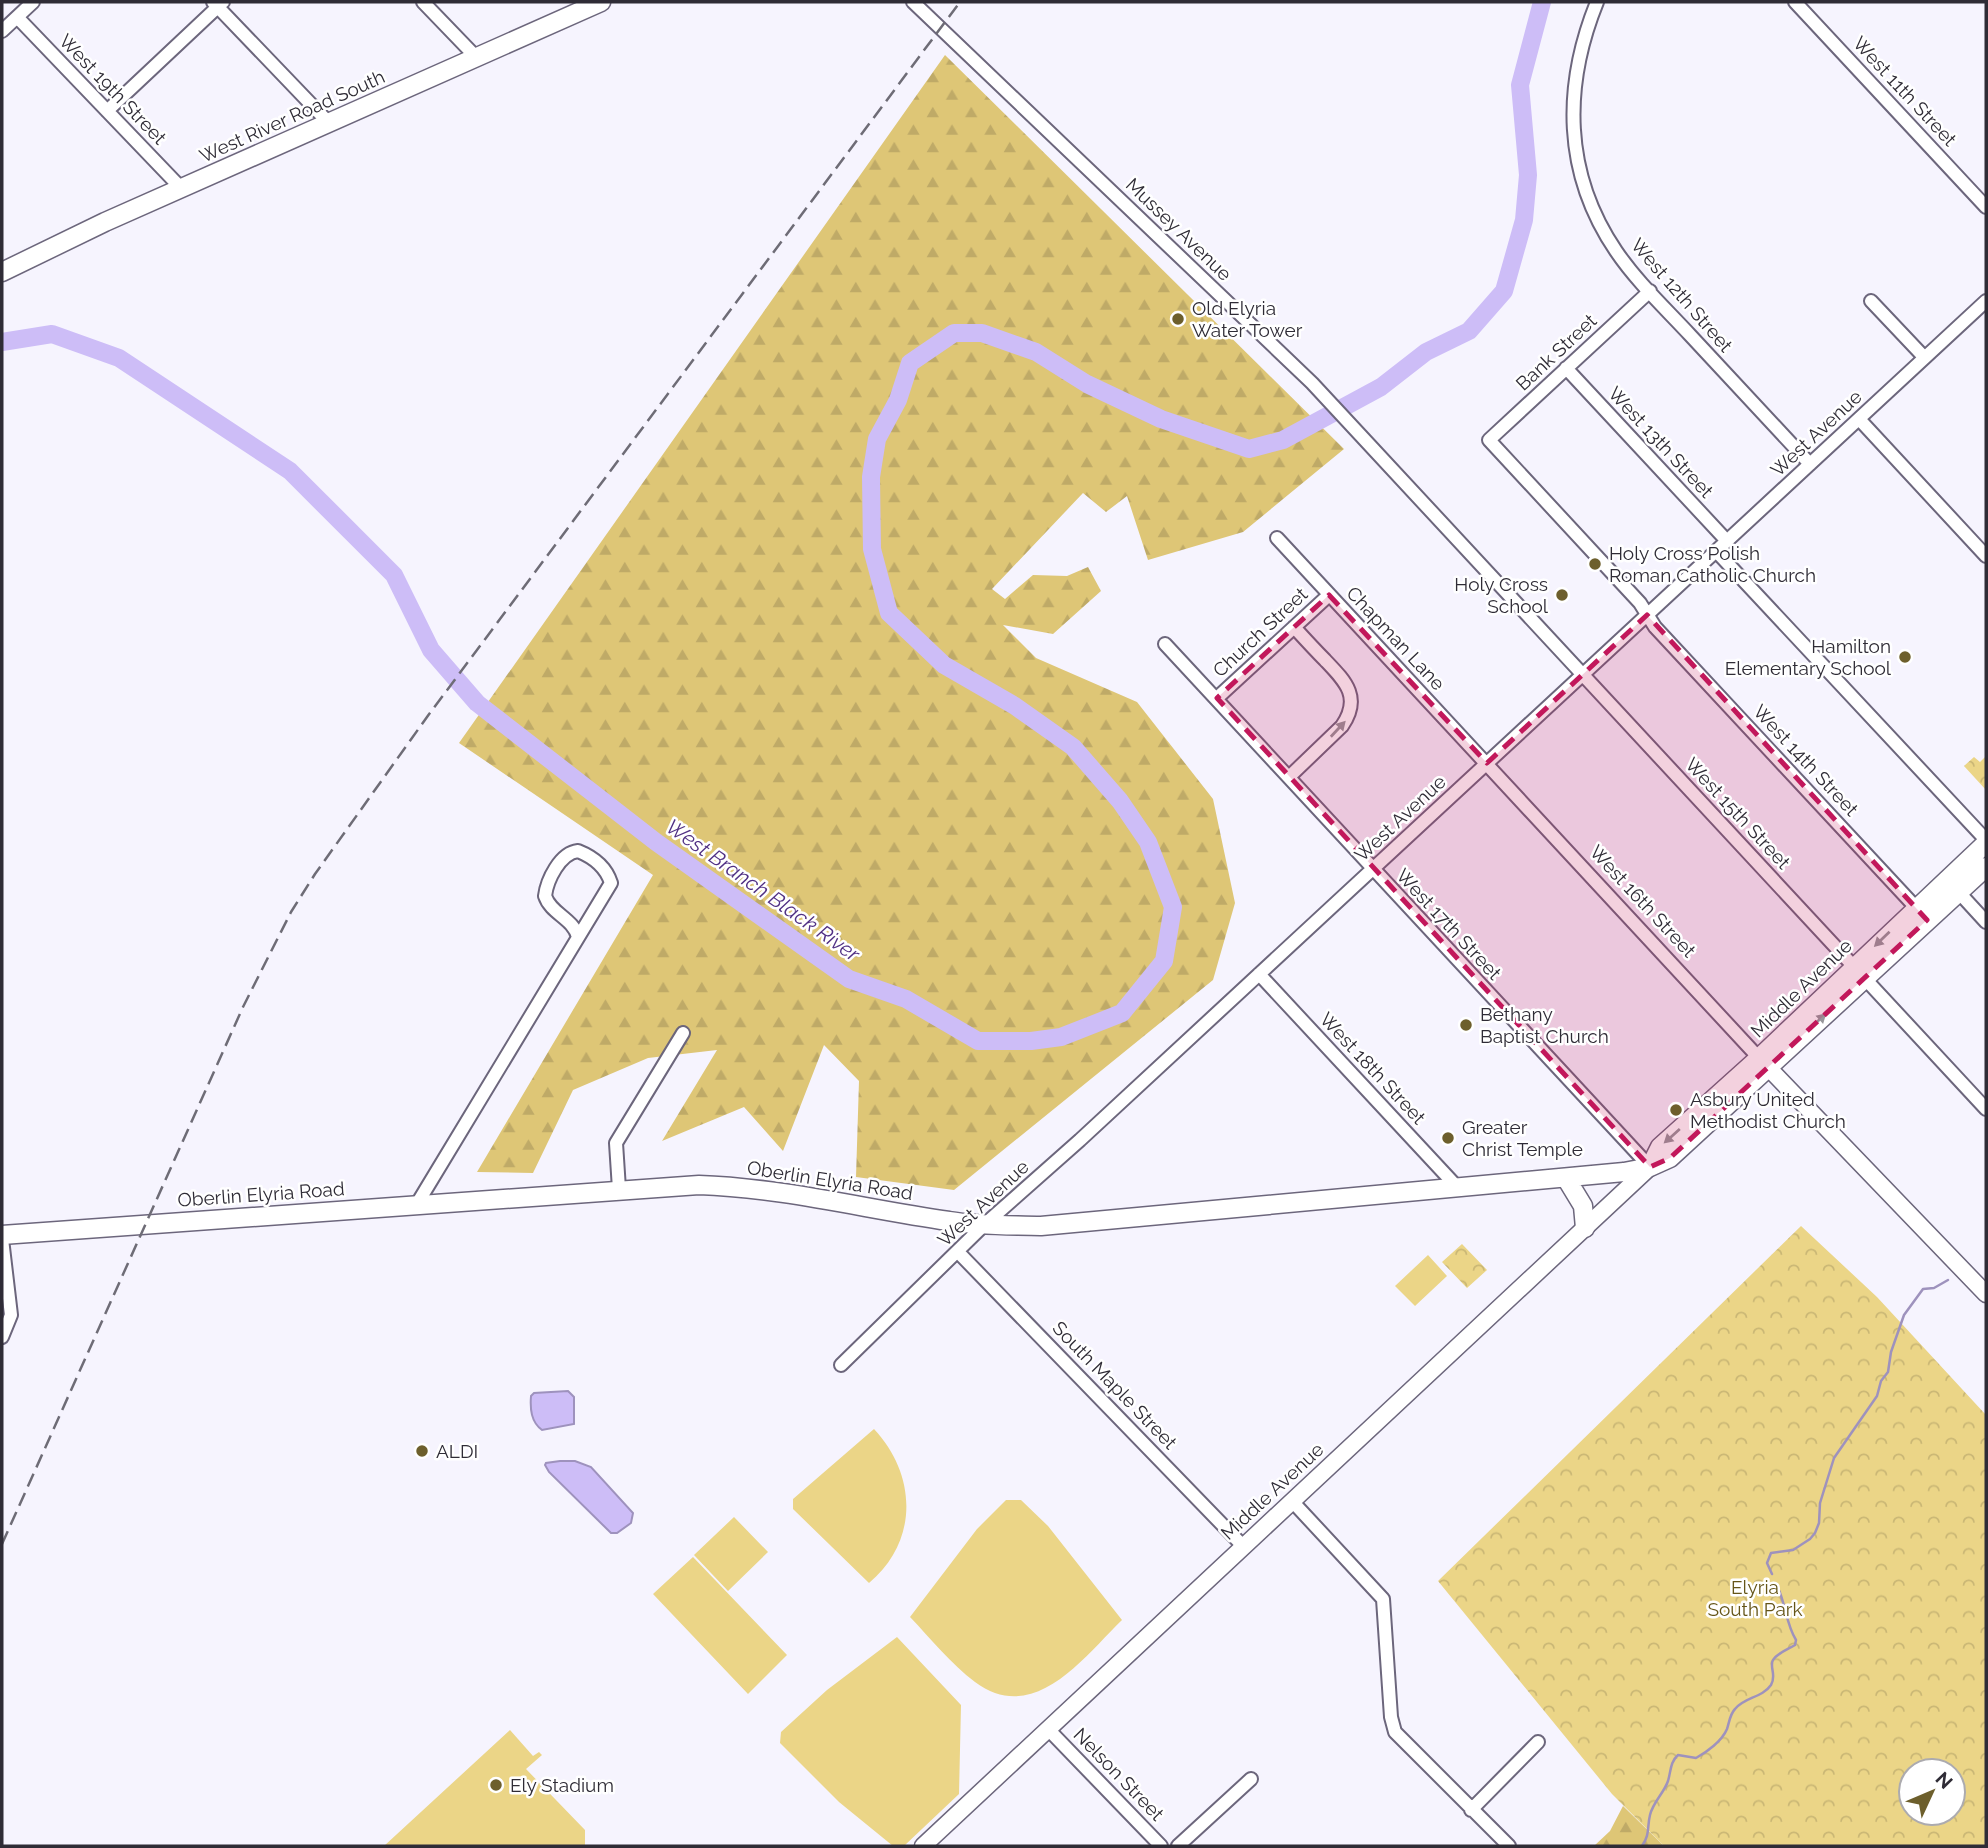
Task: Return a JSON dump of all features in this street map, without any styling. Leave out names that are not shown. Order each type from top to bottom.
[{"type":"main road","name":"West River Road South","points":[[2,272],[105,222],[601,2]]},
{"type":"main road","name":"Middle Avenue","points":[[1650,1167],[1670,1157],[1763,1063],[1952,885],[1986,842]]},
{"type":"main road","name":"Middle Avenue","points":[[1952,885],[1986,867]]},
{"type":"main road","name":"Oberlin Elyria Road","points":[[2,1237],[699,1185],[746,1186],[792,1192],[950,1222],[1041,1226],[1566,1178],[1650,1167]]},
{"type":"main road","points":[[1566,1178],[1583,1206],[1585,1228]]},
{"type":"street","points":[[2,31],[33,2]]},
{"type":"street","points":[[423,2],[476,57]]},
{"type":"street","name":"Mussey Avenue","points":[[913,2],[1321,393],[1583,674]]},
{"type":"street","name":"West 12th Street","points":[[1597,2],[1587,27],[1576,70],[1573,124],[1580,170],[1594,212],[1616,251],[1650,291],[1810,464]]},
{"type":"street","name":"West 11th Street","points":[[1795,2],[1986,207]]},
{"type":"street","points":[[107,111],[218,4],[328,123]]},
{"type":"street","name":"West 19th Street","points":[[17,17],[181,188]]},
{"type":"street","name":"Bank Street","points":[[1489,440],[1650,291]]},
{"type":"street","points":[[1871,301],[1924,357]]},
{"type":"street","name":"West Avenue","points":[[841,1365],[984,1225],[1080,1140],[1986,301]]},
{"type":"street","name":"West 13th Street","points":[[1566,368],[1727,541]]},
{"type":"street","points":[[1859,419],[1986,556]]},
{"type":"street","name":"West 14th Street","points":[[1489,440],[1640,603],[1655,627],[1922,913]]},
{"type":"street","name":"Chapman Lane","points":[[1277,538],[1487,763]]},
{"type":"street","points":[[1716,551],[1986,842]]},
{"type":"street","name":"Church Street","points":[[1217,698],[1329,595]]},
{"type":"street","points":[[1289,777],[1348,719],[1351,704],[1350,694],[1343,680],[1294,627]]},
{"type":"street","name":"West 17th Street","points":[[1165,644],[1650,1167]]},
{"type":"street","name":"West 15th Street","points":[[1583,674],[1986,1109]]},
{"type":"street","name":"West 16th Street","points":[[1487,763],[1763,1063]]},
{"type":"street","points":[[417,1204],[614,878],[601,865],[578,851],[566,855],[546,890],[547,902],[575,928],[578,937]]},
{"type":"street","points":[[1952,885],[1986,922]]},
{"type":"street","name":"West 18th Street","points":[[1259,974],[1458,1188]]},
{"type":"street","points":[[619,1189],[615,1143],[683,1033]]},
{"type":"street","points":[[1763,1063],[1986,1294]]},
{"type":"street","name":"Middle Avenue","points":[[923,1846],[1650,1167]]},
{"type":"street","points":[[2,1237],[11,1315],[2,1337]]},
{"type":"street","name":"South Maple Street","points":[[958,1252],[1243,1546]]},
{"type":"street","points":[[1292,1501],[1383,1600],[1392,1728],[1509,1846]]},
{"type":"street","name":"Nelson Street","points":[[1048,1729],[1161,1846]]},
{"type":"street","points":[[1471,1810],[1538,1742]]},
{"type":"street","points":[[1178,1846],[1251,1779]]},
{"type":"highlighted area","points":[[1329,595],[1487,763],[1647,615],[1927,920],[1670,1158],[1650,1167],[1217,698]]},
{"type":"green space","points":[[945,55],[1344,449],[1243,532],[1148,560],[1127,496],[1106,512],[1083,493],[992,589],[1005,599],[1033,575],[1067,576],[1088,567],[1101,591],[1053,634],[1003,625],[1036,658],[1137,702],[1213,799],[1235,903],[1213,980],[954,1190],[856,1177],[859,1081],[824,1045],[783,1151],[744,1107],[662,1141],[717,1050],[648,1058],[573,1090],[533,1173],[477,1172],[653,875],[459,743]]},
{"type":"green space","points":[[1986,756],[1986,790],[1964,766],[1974,757],[1980,762]]},
{"type":"green space","name":"Elyria South Park","points":[[1801,1226],[1877,1297],[1986,1415],[1986,1846],[1664,1846],[1612,1794],[1438,1581]]},
{"type":"green space","points":[[1462,1244],[1487,1270],[1467,1288],[1442,1262]]},
{"type":"green space","points":[[1428,1255],[1447,1276],[1415,1306],[1395,1286]]},
{"type":"green space","points":[[874,1429],[888,1447],[898,1467],[906,1508],[904,1528],[897,1548],[869,1583],[793,1509],[793,1499]]},
{"type":"green space","points":[[1006,1500],[1021,1500],[1048,1526],[1122,1620],[1074,1668],[1056,1682],[1037,1692],[1017,1696],[997,1694],[975,1682],[949,1659],[910,1617],[977,1529]]},
{"type":"green space","points":[[734,1517],[768,1552],[728,1591],[694,1555]]},
{"type":"green space","points":[[693,1557],[787,1655],[748,1694],[653,1594]]},
{"type":"green space","points":[[897,1637],[961,1705],[959,1794],[904,1846],[893,1846],[839,1802],[780,1743],[781,1732],[827,1690]]},
{"type":"green space","name":"Ely Stadium","points":[[510,1730],[533,1756],[539,1752],[542,1755],[526,1769],[585,1830],[585,1846],[384,1846]]},
{"type":"green space","points":[[1623,1806],[1664,1846],[1594,1846],[1610,1831]]},
{"type":"shaded area","points":[[568,1391],[574,1397],[574,1424],[542,1430],[532,1415],[531,1396],[534,1393]]},
{"type":"shaded area","points":[[575,1461],[591,1467],[633,1513],[631,1523],[617,1533],[611,1533],[545,1465]]},
{"type":"waterway","name":"West Branch Black River","points":[[2,342],[52,334],[119,358],[290,471],[394,575],[431,650],[477,703],[656,842],[849,979],[906,999],[978,1041],[1031,1041],[1061,1037],[1122,1013],[1164,961],[1173,907],[1148,842],[1120,801],[1073,747],[1015,706],[944,665],[889,613],[872,549],[871,477],[877,439],[898,400],[910,363],[954,333],[982,333],[1036,352],[1087,384],[1161,419],[1249,449],[1283,440],[1381,387],[1426,352],[1469,331],[1504,291],[1524,220],[1528,175],[1520,85],[1542,2]]},
{"type":"waterway","points":[[1772,1574],[1767,1563],[1771,1553],[1793,1550],[1815,1533],[1819,1523],[1820,1503],[1834,1458],[1877,1396],[1881,1381],[1888,1372],[1891,1352],[1904,1315],[1923,1289],[1934,1288],[1948,1280]]},
{"type":"waterway","points":[[1642,1846],[1647,1835],[1651,1810],[1668,1781],[1675,1758],[1678,1755],[1696,1758],[1718,1742],[1725,1733],[1735,1709],[1743,1702],[1763,1693],[1771,1685],[1772,1663],[1775,1658],[1795,1645],[1796,1640],[1778,1588]]},
{"type":"railway","points":[[2,1544],[243,1007],[291,912],[427,717],[960,2]]},
{"type":"place","name":"Old Elyria Water Tower","points":[[1178,319]]},
{"type":"place","name":"Holy Cross Polish Roman Catholic Church","points":[[1595,564]]},
{"type":"place","name":"Holy Cross School","points":[[1562,595]]},
{"type":"place","name":"Hamilton Elementary School","points":[[1905,657]]},
{"type":"place","name":"Bethany Baptist Church","points":[[1466,1025]]},
{"type":"place","name":"Asbury United Methodist Church","points":[[1676,1110]]},
{"type":"place","name":"Greater Christ Temple","points":[[1448,1138]]},
{"type":"place","name":"ALDI","points":[[422,1451]]},
{"type":"place","name":"Ely Stadium","points":[[496,1785]]}]
